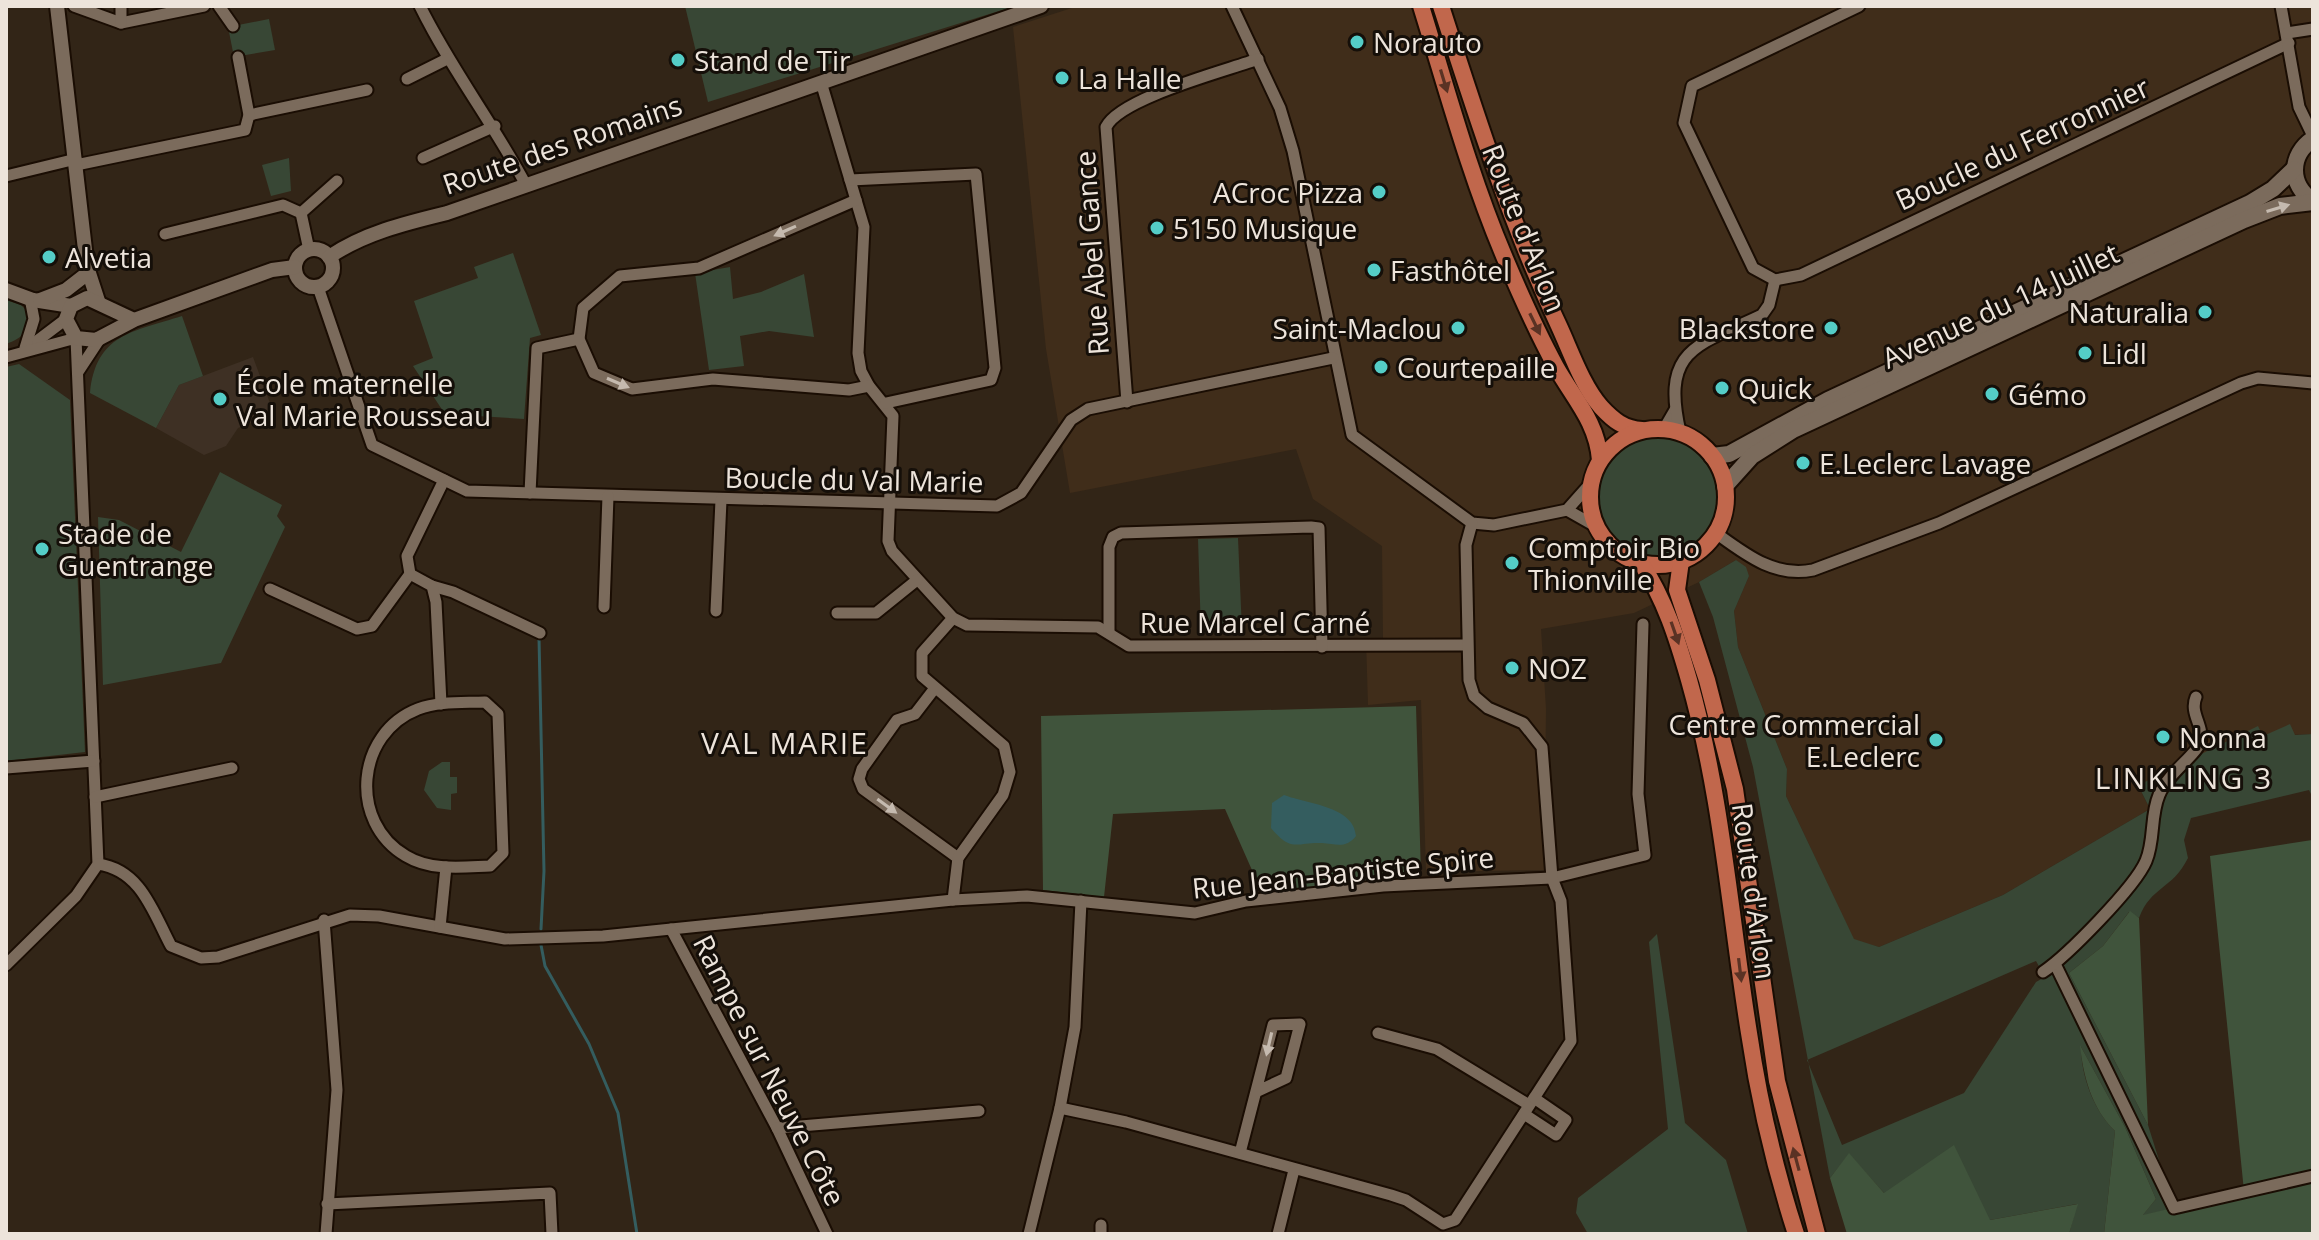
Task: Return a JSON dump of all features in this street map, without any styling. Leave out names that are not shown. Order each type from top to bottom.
[{"type":"main road","name":"Route d'Arlon","points":[[1421,6],[1473,176],[1503,254],[1557,369],[1594,428],[1600,460]]},
{"type":"main road","name":"Route d'Arlon","points":[[1441,6],[1505,201],[1558,325],[1600,405],[1627,429],[1642,430]]},
{"type":"main road","name":"Avenue du 14 Juillet","points":[[1712,456],[1729,454],[1800,413],[2250,203],[2273,189],[2294,169],[2300,151],[2313,137]]},
{"type":"main road","points":[[2294,169],[2299,189],[2313,202]]},
{"type":"main road","name":"Avenue du 14 Juillet","points":[[1725,486],[1752,456],[1833,411],[2244,220],[2280,206],[2313,202]]},
{"type":"main road","points":[[1642,430],[1672,431],[1695,439],[1712,456],[1725,486],[1724,514],[1716,533],[1701,550],[1681,561],[1661,565],[1641,563],[1614,548],[1597,527],[1591,508],[1591,483],[1600,460],[1618,441],[1642,430]]},
{"type":"main road","name":"Route d'Arlon","points":[[1681,561],[1677,590],[1707,680],[1735,789],[1777,1081],[1817,1234]]},
{"type":"main road","name":"Route d'Arlon","points":[[1641,563],[1661,594],[1708,755],[1723,834],[1749,1033],[1764,1115],[1796,1234]]},
{"type":"street","points":[[57,6],[86,272],[103,306],[103,334],[78,372]]},
{"type":"street","points":[[74,6],[121,23],[204,6]]},
{"type":"street","points":[[121,6],[121,23]]},
{"type":"street","points":[[219,6],[233,26]]},
{"type":"street","name":"Route des Romains","points":[[329,257],[356,240],[526,185],[1041,6]]},
{"type":"street","points":[[1232,6],[1280,108],[1293,151],[1333,358],[1352,435],[1472,523],[1494,525],[1567,510],[1591,483]]},
{"type":"street","points":[[1672,431],[1679,364],[1690,349],[1762,315],[1769,305],[1775,280],[1753,268],[1684,123],[1692,86],[1859,6]]},
{"type":"street","points":[[2281,6],[2299,107],[2313,137]]},
{"type":"street","points":[[422,7],[447,59],[495,126],[526,185]]},
{"type":"street","name":"Boucle du Ferronnier","points":[[1775,280],[1801,275],[2288,38],[2313,29]]},
{"type":"street","points":[[7,172],[245,130],[249,115],[238,57]]},
{"type":"street","points":[[407,79],[447,59]]},
{"type":"street","name":"Rue Abel Gance","points":[[1127,402],[1106,127],[1109,119],[1131,103],[1258,59]]},
{"type":"street","points":[[821,82],[864,227],[858,353],[861,371],[893,416],[888,541],[892,551],[953,618],[922,653],[922,676],[1004,746],[1010,772],[1003,795],[958,858],[953,900]]},
{"type":"street","points":[[249,115],[367,90]]},
{"type":"street","points":[[423,158],[495,126]]},
{"type":"street","points":[[850,180],[976,174],[995,368],[991,380],[886,403]]},
{"type":"street","points":[[301,213],[337,181]]},
{"type":"street","points":[[856,200],[699,268],[620,276],[583,308],[579,339],[594,373],[632,389],[713,379],[849,390],[869,386]]},
{"type":"street","points":[[165,234],[283,205],[301,213]]},
{"type":"street","points":[[301,213],[309,250]]},
{"type":"street","points":[[309,250],[320,251],[329,257],[332,275],[318,287],[301,282],[295,267],[299,256],[309,250]]},
{"type":"street","points":[[15,353],[76,338],[86,341],[134,320],[272,270],[295,267]]},
{"type":"street","points":[[34,299],[66,290],[86,272]]},
{"type":"street","points":[[6,965],[90,881],[98,864],[78,372],[71,309],[86,272]]},
{"type":"street","name":"Boucle du Val Marie","points":[[318,287],[372,445],[467,491],[997,506],[1021,493],[1071,420],[1088,409],[1333,358]]},
{"type":"street","points":[[6,290],[71,309]]},
{"type":"street","points":[[15,353],[87,298],[134,320]]},
{"type":"street","points":[[15,353],[34,319],[34,299]]},
{"type":"street","points":[[530,493],[537,348],[579,339]]},
{"type":"street","points":[[1716,533],[1765,565],[1791,573],[1813,570],[1939,523],[2241,383],[2258,378],[2313,383]]},
{"type":"street","points":[[270,589],[357,629],[372,626],[410,574],[407,556],[444,480]]},
{"type":"street","points":[[604,607],[608,496]]},
{"type":"street","points":[[716,611],[721,500]]},
{"type":"street","points":[[1567,510],[1597,527]]},
{"type":"street","points":[[1060,1108],[1240,1153],[1406,1200],[1443,1224],[1450,1223],[1571,1041],[1561,901],[1552,878],[1542,747],[1523,723],[1488,708],[1474,696],[1465,645],[1466,545],[1472,523]]},
{"type":"street","points":[[1109,632],[1109,547],[1113,537],[1121,533],[1311,527],[1319,528],[1322,647]]},
{"type":"street","points":[[410,574],[540,633]]},
{"type":"street","points":[[837,613],[876,613],[917,580]]},
{"type":"street","points":[[432,586],[436,602],[441,704]]},
{"type":"street","name":"Rue Marcel Carné","points":[[953,618],[967,625],[1098,627],[1129,646],[1465,645]]},
{"type":"street","name":"Rue Jean-Baptiste Spire","points":[[98,864],[130,874],[152,906],[171,946],[201,958],[235,953],[324,920],[350,915],[379,916],[505,939],[603,936],[953,900],[1027,896],[1195,913],[1246,901],[1369,888],[1552,878],[1645,855],[1638,780],[1643,624]]},
{"type":"street","points":[[935,688],[915,714],[897,720],[862,769],[859,779],[863,789],[958,858]]},
{"type":"street","points":[[2043,972],[2055,964],[2132,883],[2145,863],[2153,838],[2157,798],[2177,766],[2197,750],[2201,741],[2200,727],[2193,711],[2196,697]]},
{"type":"street","points":[[485,702],[498,714],[503,853],[490,866],[446,867],[418,862],[395,848],[372,819],[366,800],[370,758],[383,735],[414,710],[441,704],[485,702]]},
{"type":"street","points":[[6,768],[94,761]]},
{"type":"street","points":[[95,797],[232,768]]},
{"type":"street","points":[[440,927],[446,867]]},
{"type":"street","points":[[1029,1234],[1060,1108],[1075,1027],[1081,901]]},
{"type":"street","points":[[324,920],[337,1090],[326,1234]]},
{"type":"street","name":"Rampe sur Neuve Côte","points":[[671,929],[777,1128],[827,1234]]},
{"type":"street","points":[[2055,964],[2174,1208],[2313,1176]]},
{"type":"street","points":[[1240,1153],[1273,1025],[1300,1024],[1286,1078],[1258,1091]]},
{"type":"street","points":[[1378,1033],[1437,1049],[1529,1106]]},
{"type":"street","points":[[777,1128],[979,1111]]},
{"type":"street","points":[[1278,1234],[1294,1170]]},
{"type":"street","points":[[327,1204],[550,1193],[552,1234]]},
{"type":"shaded area","points":[[1078,6],[2313,6],[2313,734],[2263,736],[2258,727],[2138,786],[2150,809],[2003,895],[1879,947],[1854,940],[1786,796],[1787,769],[1738,647],[1734,611],[1749,576],[1736,560],[1699,582],[1634,613],[1541,629],[1546,709],[1544,870],[1426,872],[1421,700],[1368,705],[1366,639],[1383,638],[1382,546],[1313,499],[1296,449],[1070,493],[1046,349],[1013,27]]},
{"type":"shaded area","name":"École maternelle Val Marie Rousseau","points":[[253,357],[274,414],[238,428],[226,446],[204,455],[156,428],[179,385]]},
{"type":"green space","points":[[685,6],[1015,6],[708,102]]},
{"type":"green space","points":[[269,19],[275,50],[234,57],[228,27]]},
{"type":"green space","points":[[289,158],[291,191],[271,196],[262,165]]},
{"type":"green space","points":[[513,253],[541,335],[530,338],[524,419],[445,414],[413,366],[433,358],[414,301],[478,278],[474,267]]},
{"type":"green space","points":[[730,267],[733,299],[761,292],[804,274],[814,337],[769,331],[740,336],[744,366],[709,370],[695,273]]},
{"type":"green space","points":[[6,300],[21,305],[31,315],[23,334],[6,344]]},
{"type":"green space","points":[[182,316],[203,376],[179,385],[156,428],[90,393],[100,358],[109,347],[132,332]]},
{"type":"green space","name":"Stade de Guentrange","points":[[19,364],[70,400],[85,752],[6,761],[6,367]]},
{"type":"green space","points":[[1659,438],[1682,443],[1701,456],[1714,475],[1719,498],[1714,521],[1701,540],[1682,553],[1659,558],[1636,553],[1617,540],[1604,521],[1599,498],[1604,475],[1617,456],[1636,443]]},
{"type":"green space","points":[[220,472],[282,505],[277,516],[285,527],[221,663],[103,685],[98,517],[119,520],[181,552]]},
{"type":"green space","points":[[1238,538],[1242,631],[1201,633],[1198,539]]},
{"type":"green space","points":[[1736,560],[1746,567],[1749,576],[1734,611],[1738,647],[1787,769],[1786,796],[1854,939],[1879,947],[2003,895],[2150,809],[2138,785],[2156,777],[2161,765],[2177,766],[2258,726],[2263,736],[2290,724],[2295,735],[2313,734],[2313,798],[2309,790],[2191,818],[2184,840],[2188,858],[2182,868],[2149,900],[2139,918],[2129,912],[2103,946],[2069,973],[2148,1125],[2174,1208],[2142,1216],[2156,1199],[2125,1127],[2081,1047],[2083,1070],[2090,1092],[2101,1114],[2115,1131],[2104,1234],[2069,1234],[2077,1204],[1990,1220],[1884,1193],[1849,1154],[1830,1178],[1809,1064],[1842,1145],[1964,1093],[2036,982],[2045,977],[2036,961],[1808,1060],[1753,767],[1713,617],[1699,582]]},
{"type":"green space","points":[[1416,706],[1421,875],[1263,895],[1225,809],[1113,814],[1104,897],[1043,890],[1041,716]]},
{"type":"green space","points":[[442,762],[450,762],[450,777],[457,777],[457,793],[451,794],[451,810],[437,808],[424,790],[429,771]]},
{"type":"green space","points":[[2312,840],[2313,1234],[2104,1234],[2115,1131],[2100,1113],[2090,1091],[2080,1045],[2125,1127],[2156,1199],[2143,1215],[2244,1191],[2210,856]]},
{"type":"green space","points":[[2130,911],[2139,918],[2148,1125],[2069,973],[2103,946]]},
{"type":"green space","points":[[1657,934],[1685,1123],[1726,1160],[1748,1234],[1588,1234],[1576,1213],[1578,1198],[1668,1129],[1649,942]]},
{"type":"green space","points":[[1954,1145],[1990,1220],[2078,1204],[2069,1234],[1847,1234],[1830,1178],[1849,1153],[1884,1193]]},
{"type":"water","points":[[1284,795],[1338,812],[1353,826],[1356,836],[1340,845],[1284,841],[1271,828],[1272,803]]},
{"type":"waterway","points":[[539,638],[544,871],[541,929]]},
{"type":"waterway","points":[[541,945],[545,966],[589,1044],[618,1113],[637,1234]]},
{"type":"place","name":"Norauto","points":[[1357,42]]},
{"type":"place","name":"Stand de Tir","points":[[678,60]]},
{"type":"place","name":"La Halle","points":[[1062,78]]},
{"type":"place","name":"ACroc Pizza","points":[[1379,192]]},
{"type":"place","name":"5150 Musique","points":[[1157,228]]},
{"type":"place","name":"Alvetia","points":[[49,257]]},
{"type":"place","name":"Fasthôtel","points":[[1374,270]]},
{"type":"place","name":"Naturalia","points":[[2205,312]]},
{"type":"place","name":"Saint-Maclou","points":[[1458,328]]},
{"type":"place","name":"Blackstore","points":[[1831,328]]},
{"type":"place","name":"Lidl","points":[[2085,353]]},
{"type":"place","name":"Courtepaille","points":[[1381,367]]},
{"type":"place","name":"Quick","points":[[1722,388]]},
{"type":"place","name":"Gémo","points":[[1992,394]]},
{"type":"place","name":"École maternelle Val Marie Rousseau","points":[[220,399]]},
{"type":"place","name":"E.Leclerc Lavage","points":[[1803,463]]},
{"type":"place","name":"Stade de Guentrange","points":[[42,549]]},
{"type":"place","name":"Comptoir Bio Thionville","points":[[1512,563]]},
{"type":"place","name":"NOZ","points":[[1512,668]]},
{"type":"place","name":"Nonna","points":[[2163,737]]},
{"type":"place","name":"Centre Commercial E.Leclerc","points":[[1936,740]]},
{"type":"district","name":"VAL MARIE","points":[[785,742]]},
{"type":"district","name":"LINKLING 3","points":[[2184,777]]}]
